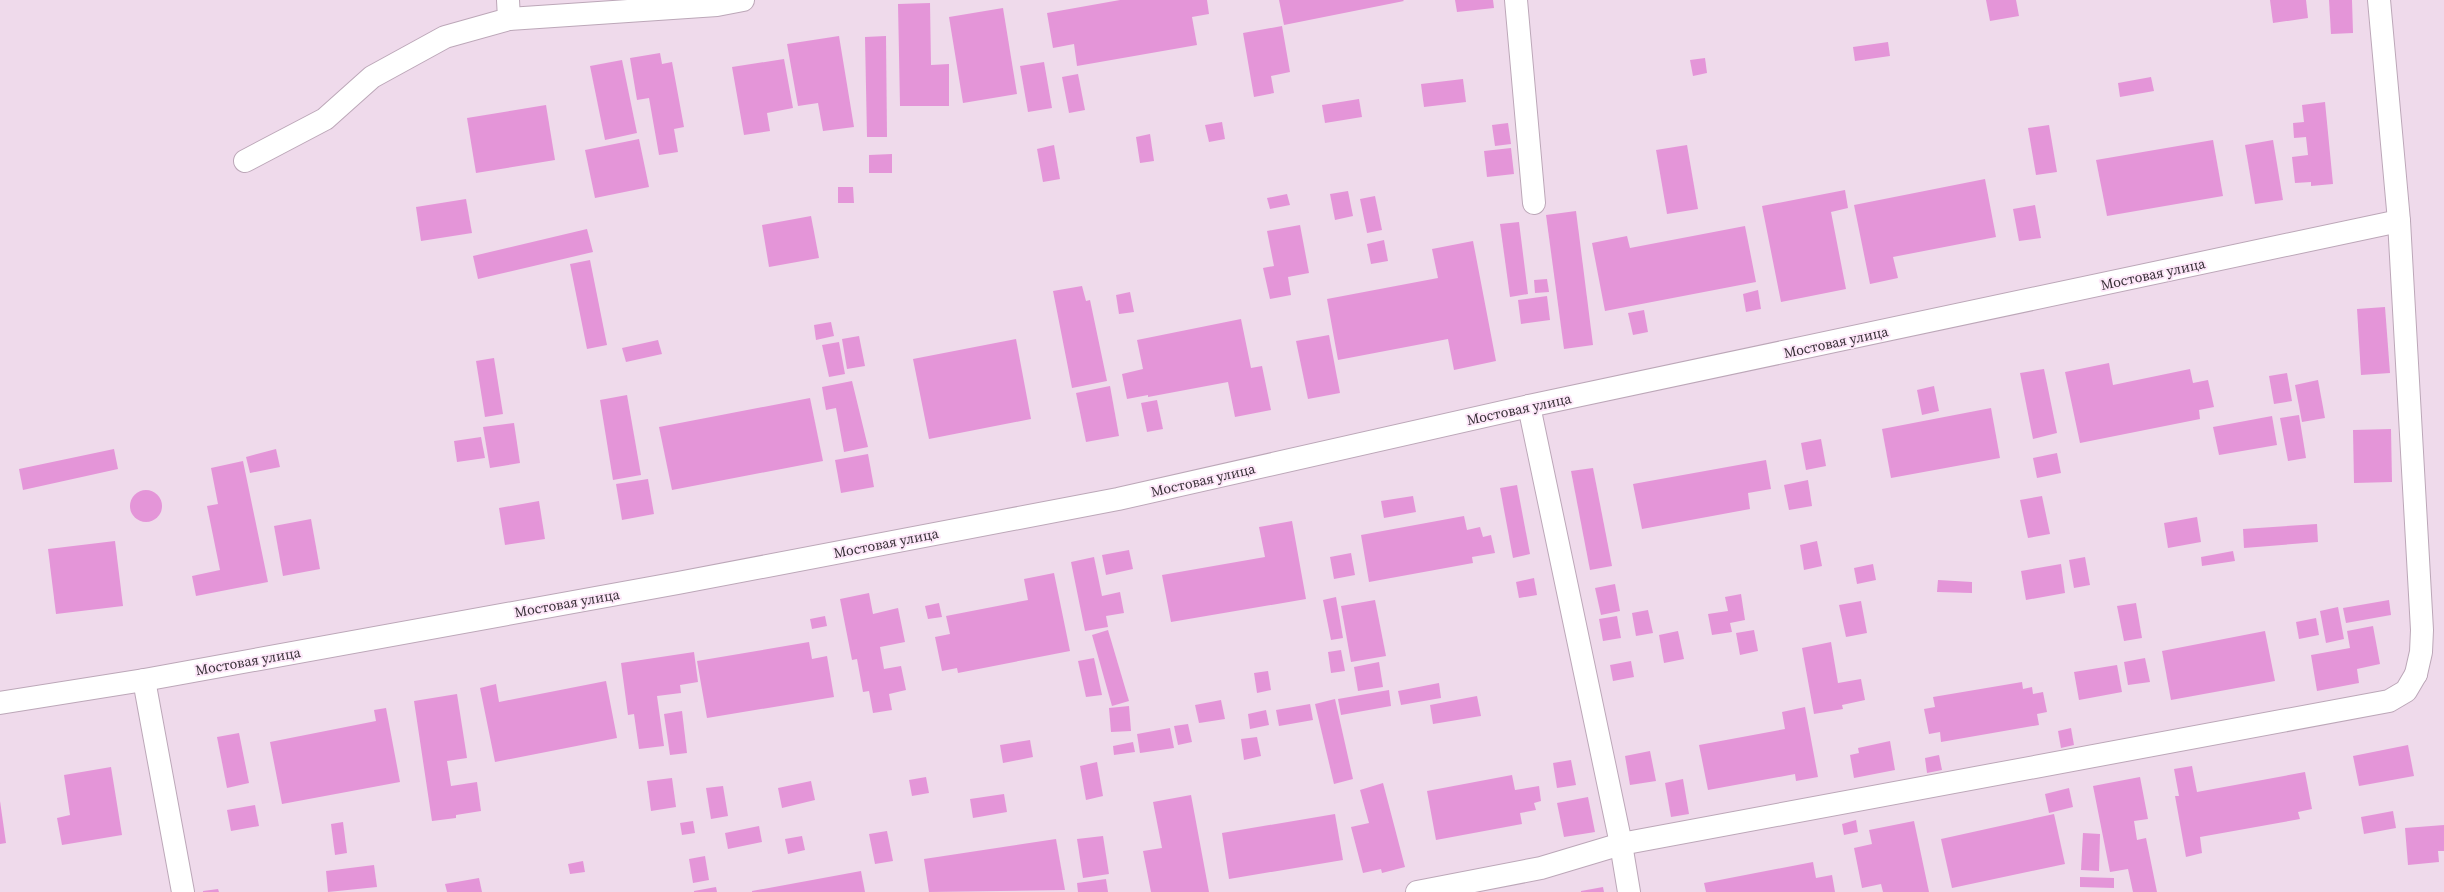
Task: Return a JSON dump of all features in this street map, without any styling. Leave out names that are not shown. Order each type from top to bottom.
[{"type":"street","points":[[245,162],[325,119],[372,77],[445,38],[509,9],[717,5],[744,0]]},
{"type":"street","points":[[1516,0],[1534,204]]},
{"type":"street","points":[[1417,892],[1541,868],[1621,844],[2388,701],[2406,691],[2416,674],[2421,652],[2422,630],[2399,221],[2379,0]]},
{"type":"street","name":"Мостовая улица","points":[[0,704],[144,680],[670,584],[1118,499],[1529,406],[2399,221]]},
{"type":"street","points":[[1529,406],[1621,844],[1628,892]]},
{"type":"street","points":[[144,680],[183,892]]},
{"type":"building","points":[[1120,0],[1207,0],[1209,14],[1192,17],[1197,45],[1077,66],[1074,44],[1053,48],[1047,13]]},
{"type":"building","points":[[1279,0],[1403,0],[1404,1],[1284,25]]},
{"type":"building","points":[[1455,0],[1493,0],[1494,8],[1457,12]]},
{"type":"building","points":[[1986,0],[2016,0],[2019,16],[1990,21]]},
{"type":"building","points":[[2270,0],[2306,0],[2308,18],[2273,23]]},
{"type":"building","points":[[2329,0],[2352,0],[2353,33],[2331,34]]},
{"type":"building","points":[[930,3],[931,65],[949,64],[949,106],[900,106],[898,4]]},
{"type":"building","points":[[1003,8],[1017,94],[963,103],[949,17]]},
{"type":"building","points":[[1282,26],[1290,72],[1271,76],[1274,93],[1254,97],[1243,33]]},
{"type":"building","points":[[839,36],[854,127],[823,131],[818,103],[798,106],[787,44]]},
{"type":"building","points":[[886,36],[887,137],[867,137],[865,37]]},
{"type":"building","points":[[1888,42],[1890,56],[1855,61],[1853,47]]},
{"type":"building","points":[[660,53],[662,64],[672,62],[684,127],[674,129],[678,152],[659,155],[649,98],[637,100],[630,58]]},
{"type":"building","points":[[1705,58],[1707,73],[1693,76],[1690,60]]},
{"type":"building","points":[[784,59],[793,108],[767,113],[770,131],[744,135],[732,67]]},
{"type":"building","points":[[622,60],[637,133],[605,140],[590,66]]},
{"type":"building","points":[[1044,62],[1052,108],[1028,112],[1020,66]]},
{"type":"building","points":[[1078,74],[1085,110],[1069,113],[1062,77]]},
{"type":"building","points":[[2151,77],[2154,91],[2120,97],[2118,83]]},
{"type":"building","points":[[1463,79],[1466,102],[1424,107],[1421,84]]},
{"type":"building","points":[[1359,99],[1362,117],[1325,123],[1322,105]]},
{"type":"building","points":[[2325,102],[2333,184],[2311,186],[2311,182],[2295,183],[2292,157],[2308,155],[2306,137],[2294,138],[2293,123],[2304,122],[2302,105]]},
{"type":"building","points":[[546,105],[555,160],[476,173],[467,118]]},
{"type":"building","points":[[1222,122],[1225,139],[1209,142],[1205,125]]},
{"type":"building","points":[[1508,123],[1511,144],[1495,146],[1492,125]]},
{"type":"building","points":[[2049,125],[2057,172],[2036,175],[2028,128]]},
{"type":"building","points":[[1150,134],[1154,161],[1140,163],[1136,137]]},
{"type":"building","points":[[639,139],[649,187],[595,198],[585,150]]},
{"type":"building","points":[[2213,140],[2223,196],[2107,216],[2096,160]]},
{"type":"building","points":[[2273,140],[2283,200],[2255,204],[2245,145]]},
{"type":"building","points":[[1054,145],[1060,179],[1043,182],[1037,149]]},
{"type":"building","points":[[1687,145],[1698,209],[1667,214],[1656,150]]},
{"type":"building","points":[[1511,148],[1514,174],[1487,177],[1484,151]]},
{"type":"building","points":[[892,154],[892,173],[869,173],[869,155]]},
{"type":"building","points":[[1985,179],[1996,237],[1893,257],[1898,278],[1870,284],[1854,205]]},
{"type":"building","points":[[838,187],[853,187],[854,203],[838,203]]},
{"type":"building","points":[[1845,190],[1848,208],[1831,212],[1846,289],[1781,302],[1762,206]]},
{"type":"building","points":[[1348,191],[1353,216],[1335,220],[1330,194]]},
{"type":"building","points":[[1287,194],[1290,205],[1270,209],[1267,198]]},
{"type":"building","points":[[1375,196],[1382,230],[1367,233],[1360,199]]},
{"type":"building","points":[[466,199],[472,233],[421,241],[416,207]]},
{"type":"building","points":[[2035,205],[2041,238],[2019,241],[2013,209]]},
{"type":"building","points":[[1576,211],[1593,345],[1564,349],[1546,215]]},
{"type":"building","points":[[811,216],[819,258],[769,267],[762,225]]},
{"type":"building","points":[[1519,222],[1528,294],[1510,297],[1500,224]]},
{"type":"building","points":[[1300,225],[1309,273],[1288,277],[1291,295],[1270,299],[1263,268],[1274,266],[1267,231]]},
{"type":"building","points":[[1745,226],[1756,282],[1605,311],[1592,243],[1627,236],[1630,248]]},
{"type":"building","points":[[587,229],[593,252],[478,279],[473,256]]},
{"type":"building","points":[[1384,240],[1388,261],[1371,264],[1367,244]]},
{"type":"building","points":[[1473,241],[1496,361],[1454,370],[1448,339],[1338,360],[1327,299],[1438,278],[1432,249]]},
{"type":"building","points":[[590,260],[607,345],[587,349],[570,264]]},
{"type":"building","points":[[1547,279],[1549,292],[1535,293],[1534,280]]},
{"type":"building","points":[[1082,286],[1086,301],[1090,300],[1107,381],[1072,388],[1053,291]]},
{"type":"building","points":[[1758,290],[1761,309],[1746,312],[1743,294]]},
{"type":"building","points":[[1130,292],[1134,312],[1119,314],[1116,295]]},
{"type":"building","points":[[1547,296],[1550,320],[1521,324],[1518,300]]},
{"type":"building","points":[[2385,307],[2390,373],[2361,375],[2357,309]]},
{"type":"building","points":[[1644,310],[1648,332],[1633,335],[1628,313]]},
{"type":"building","points":[[1241,319],[1251,368],[1262,366],[1271,410],[1235,417],[1228,382],[1148,397],[1148,395],[1127,399],[1122,374],[1143,369],[1137,340]]},
{"type":"building","points":[[831,322],[834,336],[816,340],[814,325]]},
{"type":"building","points":[[1329,335],[1340,393],[1308,399],[1296,341]]},
{"type":"building","points":[[859,336],[865,366],[847,369],[842,339]]},
{"type":"building","points":[[1016,339],[1031,419],[929,439],[913,359]]},
{"type":"building","points":[[658,340],[662,354],[626,362],[622,348]]},
{"type":"building","points":[[839,342],[845,374],[829,377],[822,345]]},
{"type":"building","points":[[494,358],[503,414],[485,417],[476,361]]},
{"type":"building","points":[[2109,363],[2113,385],[2190,369],[2193,383],[2208,380],[2214,407],[2199,410],[2200,419],[2080,443],[2065,372]]},
{"type":"building","points":[[2044,369],[2057,433],[2033,439],[2020,373]]},
{"type":"building","points":[[2287,373],[2292,401],[2274,404],[2269,376]]},
{"type":"building","points":[[2318,380],[2325,418],[2302,422],[2295,385]]},
{"type":"building","points":[[852,381],[868,447],[844,452],[836,408],[826,410],[822,387]]},
{"type":"building","points":[[1110,386],[1119,436],[1086,442],[1076,393]]},
{"type":"building","points":[[1934,386],[1939,411],[1922,415],[1917,390]]},
{"type":"building","points":[[627,395],[641,475],[613,480],[600,400]]},
{"type":"building","points":[[810,398],[823,461],[672,490],[659,427]]},
{"type":"building","points":[[1157,400],[1163,429],[1147,432],[1141,403]]},
{"type":"building","points":[[1991,408],[2000,458],[1891,478],[1882,429]]},
{"type":"building","points":[[2299,415],[2306,458],[2288,461],[2280,418]]},
{"type":"building","points":[[2272,416],[2277,445],[2219,455],[2213,427]]},
{"type":"building","points":[[514,423],[520,463],[490,468],[483,427]]},
{"type":"building","points":[[2391,429],[2392,482],[2354,483],[2353,430]]},
{"type":"building","points":[[481,437],[485,458],[457,462],[454,441]]},
{"type":"building","points":[[1821,439],[1826,466],[1806,470],[1801,443]]},
{"type":"building","points":[[114,449],[118,469],[23,490],[19,469]]},
{"type":"building","points":[[276,449],[280,467],[250,473],[246,457]]},
{"type":"building","points":[[2057,453],[2061,473],[2037,478],[2033,458]]},
{"type":"building","points":[[868,454],[874,487],[841,493],[835,460]]},
{"type":"building","points":[[1766,460],[1771,489],[1748,493],[1750,509],[1642,529],[1633,484]]},
{"type":"building","points":[[243,461],[268,582],[196,596],[192,576],[220,570],[207,506],[218,504],[211,468]]},
{"type":"building","points":[[1593,468],[1612,566],[1590,570],[1571,471]]},
{"type":"building","points":[[648,479],[654,514],[622,520],[616,484]]},
{"type":"building","points":[[1808,480],[1812,506],[1789,510],[1784,485]]},
{"type":"building","points":[[1517,485],[1530,554],[1513,558],[1500,488]]},
{"type":"building","points":[[146,490],[152,491],[159,497],[162,506],[161,512],[155,519],[146,522],[140,521],[133,515],[130,506],[131,500],[137,493]]},
{"type":"building","points":[[1413,496],[1416,512],[1384,518],[1381,501]]},
{"type":"building","points":[[2042,496],[2050,534],[2028,538],[2020,500]]},
{"type":"building","points":[[539,501],[545,539],[505,545],[499,508]]},
{"type":"building","points":[[1464,516],[1467,530],[1480,527],[1483,537],[1491,535],[1495,553],[1472,557],[1473,563],[1369,582],[1361,535]]},
{"type":"building","points":[[2197,517],[2201,542],[2168,548],[2164,523]]},
{"type":"building","points":[[311,519],[320,569],[283,576],[274,526]]},
{"type":"building","points":[[1292,521],[1306,599],[1171,622],[1162,575],[1265,557],[1259,527]]},
{"type":"building","points":[[2317,524],[2318,542],[2244,548],[2243,529]]},
{"type":"building","points":[[115,541],[123,606],[56,614],[48,549]]},
{"type":"building","points":[[1817,541],[1822,566],[1804,570],[1800,545]]},
{"type":"building","points":[[1129,550],[1133,569],[1106,575],[1102,555]]},
{"type":"building","points":[[2233,551],[2235,561],[2202,566],[2201,557]]},
{"type":"building","points":[[1351,553],[1355,575],[1334,579],[1330,557]]},
{"type":"building","points":[[1094,557],[1102,596],[1120,592],[1124,613],[1106,616],[1108,627],[1085,631],[1071,562]]},
{"type":"building","points":[[2085,557],[2090,585],[2074,588],[2069,560]]},
{"type":"building","points":[[1873,564],[1876,580],[1857,584],[1854,568]]},
{"type":"building","points":[[2061,564],[2065,593],[2026,600],[2021,571]]},
{"type":"building","points":[[1054,573],[1070,651],[958,673],[957,668],[942,671],[935,637],[950,634],[946,616],[1028,600],[1024,579]]},
{"type":"building","points":[[1534,578],[1537,595],[1519,598],[1516,582]]},
{"type":"building","points":[[1938,580],[1972,582],[1972,593],[1937,592]]},
{"type":"building","points":[[1615,584],[1620,611],[1601,615],[1595,588]]},
{"type":"building","points":[[869,593],[873,614],[898,608],[905,642],[880,647],[884,669],[901,666],[906,690],[889,694],[892,710],[873,713],[869,691],[863,692],[857,659],[852,660],[840,599]]},
{"type":"building","points":[[1741,594],[1745,620],[1730,623],[1732,632],[1712,635],[1708,614],[1728,611],[1725,597]]},
{"type":"building","points":[[1336,597],[1343,638],[1331,640],[1323,600]]},
{"type":"building","points":[[1375,600],[1386,656],[1351,662],[1341,606]]},
{"type":"building","points":[[2389,600],[2391,615],[2346,623],[2343,608]]},
{"type":"building","points":[[1861,601],[1867,633],[1846,637],[1839,605]]},
{"type":"building","points":[[939,603],[942,617],[928,619],[925,606]]},
{"type":"building","points":[[2136,603],[2142,638],[2124,641],[2117,606]]},
{"type":"building","points":[[2338,607],[2344,639],[2326,643],[2320,611]]},
{"type":"building","points":[[1648,610],[1653,633],[1636,636],[1632,613]]},
{"type":"building","points":[[825,616],[827,626],[812,629],[810,619]]},
{"type":"building","points":[[1617,616],[1621,638],[1603,641],[1599,619]]},
{"type":"building","points":[[2316,618],[2319,635],[2299,639],[2296,622]]},
{"type":"building","points":[[2373,626],[2380,664],[2357,669],[2359,683],[2317,691],[2311,655],[2350,648],[2347,631]]},
{"type":"building","points":[[1108,630],[1129,701],[1112,706],[1092,635]]},
{"type":"building","points":[[1754,630],[1758,651],[1740,655],[1736,633]]},
{"type":"building","points":[[1678,631],[1684,659],[1664,663],[1659,635]]},
{"type":"building","points":[[2265,631],[2275,681],[2171,700],[2162,651]]},
{"type":"building","points":[[809,642],[812,659],[827,656],[834,697],[707,718],[697,661]]},
{"type":"building","points":[[1831,642],[1838,683],[1861,679],[1865,700],[1842,705],[1843,709],[1814,714],[1802,648]]},
{"type":"building","points":[[1341,650],[1345,671],[1331,673],[1328,652]]},
{"type":"building","points":[[694,652],[698,682],[680,685],[681,693],[657,696],[664,746],[639,749],[634,714],[628,715],[621,663]]},
{"type":"building","points":[[1094,658],[1102,695],[1086,697],[1078,661]]},
{"type":"building","points":[[2145,658],[2150,682],[2128,685],[2124,662]]},
{"type":"building","points":[[1631,661],[1634,677],[1613,681],[1610,665]]},
{"type":"building","points":[[1379,662],[1383,687],[1358,691],[1354,667]]},
{"type":"building","points":[[2117,665],[2122,692],[2079,700],[2074,672]]},
{"type":"building","points":[[1268,671],[1271,690],[1257,693],[1254,673]]},
{"type":"building","points":[[606,681],[617,738],[495,762],[480,688],[496,684],[499,702]]},
{"type":"building","points":[[2022,682],[2023,689],[2032,687],[2033,694],[2043,692],[2047,712],[2037,714],[2039,725],[1941,742],[1940,732],[1929,734],[1924,709],[1935,707],[1933,697]]},
{"type":"building","points":[[1439,683],[1441,698],[1401,705],[1398,691]]},
{"type":"building","points":[[1389,690],[1391,706],[1341,715],[1338,699]]},
{"type":"building","points":[[457,694],[467,758],[447,761],[451,786],[477,782],[481,811],[456,815],[456,818],[432,821],[414,701]]},
{"type":"building","points":[[1477,696],[1481,716],[1433,724],[1430,705]]},
{"type":"building","points":[[1335,699],[1353,779],[1334,784],[1315,704]]},
{"type":"building","points":[[1221,700],[1225,719],[1199,723],[1195,705]]},
{"type":"building","points":[[1310,704],[1313,720],[1279,726],[1276,710]]},
{"type":"building","points":[[1129,706],[1131,731],[1111,732],[1109,708]]},
{"type":"building","points":[[1805,707],[1818,777],[1796,781],[1795,774],[1708,790],[1699,745],[1785,729],[1782,712]]},
{"type":"building","points":[[386,708],[400,782],[282,804],[270,742],[376,721],[374,710]]},
{"type":"building","points":[[1266,710],[1269,725],[1250,729],[1248,714]]},
{"type":"building","points":[[682,711],[687,753],[670,755],[664,714]]},
{"type":"building","points":[[1188,724],[1192,742],[1178,745],[1174,726]]},
{"type":"building","points":[[1170,728],[1174,748],[1140,753],[1137,734]]},
{"type":"building","points":[[2071,728],[2074,745],[2061,748],[2058,731]]},
{"type":"building","points":[[239,733],[249,783],[227,788],[217,737]]},
{"type":"building","points":[[1257,737],[1261,756],[1244,760],[1241,739]]},
{"type":"building","points":[[1030,740],[1033,757],[1003,763],[1000,745]]},
{"type":"building","points":[[1890,741],[1895,770],[1854,778],[1850,755],[1859,753],[1858,748]]},
{"type":"building","points":[[1133,742],[1135,752],[1114,755],[1113,746]]},
{"type":"building","points":[[2408,745],[2414,776],[2359,786],[2353,756]]},
{"type":"building","points":[[1650,751],[1656,781],[1630,785],[1625,756]]},
{"type":"building","points":[[1939,755],[1942,770],[1927,773],[1925,758]]},
{"type":"building","points":[[1571,760],[1576,785],[1557,788],[1553,763]]},
{"type":"building","points":[[1097,762],[1103,796],[1086,800],[1080,766]]},
{"type":"building","points":[[2192,766],[2197,792],[2305,772],[2312,809],[2298,812],[2300,819],[2200,837],[2202,853],[2186,857],[2175,796],[2179,796],[2174,769]]},
{"type":"building","points":[[111,767],[122,835],[62,845],[57,818],[70,815],[64,775]]},
{"type":"building","points":[[1512,775],[1515,790],[1539,786],[1541,801],[1534,803],[1536,810],[1520,813],[1522,824],[1436,840],[1427,791]]},
{"type":"building","points":[[926,777],[929,793],[912,796],[909,780]]},
{"type":"building","points":[[2140,777],[2148,819],[2134,821],[2137,840],[2146,838],[2157,892],[2133,892],[2128,869],[2110,872],[2093,786]]},
{"type":"building","points":[[672,778],[676,807],[651,811],[647,781]]},
{"type":"building","points":[[1683,779],[1689,814],[1671,817],[1665,783]]},
{"type":"building","points":[[811,781],[815,800],[782,808],[778,788]]},
{"type":"building","points":[[1383,783],[1405,867],[1382,873],[1381,869],[1363,873],[1351,827],[1369,823],[1360,790]]},
{"type":"building","points":[[723,786],[728,816],[711,819],[706,788]]},
{"type":"building","points":[[2069,788],[2073,807],[2049,813],[2045,794]]},
{"type":"building","points":[[1004,794],[1007,812],[973,818],[970,799]]},
{"type":"building","points":[[1191,795],[1209,892],[1151,892],[1143,851],[1162,848],[1153,802]]},
{"type":"building","points":[[1588,797],[1595,832],[1564,837],[1557,803]]},
{"type":"building","points":[[0,801],[6,843],[0,844]]},
{"type":"building","points":[[255,805],[259,826],[231,831],[227,810]]},
{"type":"building","points":[[2393,811],[2396,828],[2364,834],[2361,817]]},
{"type":"building","points":[[1335,814],[1343,860],[1229,879],[1222,833]]},
{"type":"building","points":[[2054,814],[2065,864],[1952,888],[1941,839]]},
{"type":"building","points":[[1856,820],[1858,832],[1844,835],[1842,824]]},
{"type":"building","points":[[693,821],[695,833],[682,835],[680,823]]},
{"type":"building","points":[[1914,821],[1929,892],[1883,892],[1881,884],[1862,888],[1854,848],[1872,844],[1869,830]]},
{"type":"building","points":[[343,822],[347,853],[335,855],[331,824]]},
{"type":"building","points":[[2444,825],[2444,851],[2438,851],[2439,862],[2408,865],[2405,828]]},
{"type":"building","points":[[759,826],[762,842],[728,849],[725,833]]},
{"type":"building","points":[[887,831],[893,861],[875,864],[869,834]]},
{"type":"building","points":[[2083,833],[2100,834],[2099,871],[2081,870]]},
{"type":"building","points":[[802,836],[805,850],[788,854],[785,839]]},
{"type":"building","points":[[1103,836],[1109,874],[1083,878],[1077,839]]},
{"type":"building","points":[[1056,839],[1065,890],[929,892],[924,859]]},
{"type":"building","points":[[705,856],[709,880],[693,883],[689,859]]},
{"type":"building","points":[[583,861],[585,872],[570,874],[568,864]]},
{"type":"building","points":[[1813,862],[1816,878],[1832,875],[1835,892],[1706,892],[1704,883]]},
{"type":"building","points":[[374,865],[377,887],[328,892],[326,871]]},
{"type":"building","points":[[861,871],[865,892],[752,892],[752,891]]},
{"type":"building","points":[[2080,877],[2114,878],[2114,888],[2080,887]]},
{"type":"building","points":[[479,878],[482,892],[447,892],[445,884]]},
{"type":"building","points":[[1106,879],[1108,892],[1078,892],[1077,883]]},
{"type":"building","points":[[716,887],[717,892],[694,892],[694,891]]},
{"type":"building","points":[[1603,887],[1604,892],[1581,892],[1581,891]]},
{"type":"building","points":[[218,889],[219,892],[203,892],[203,891]]}]
